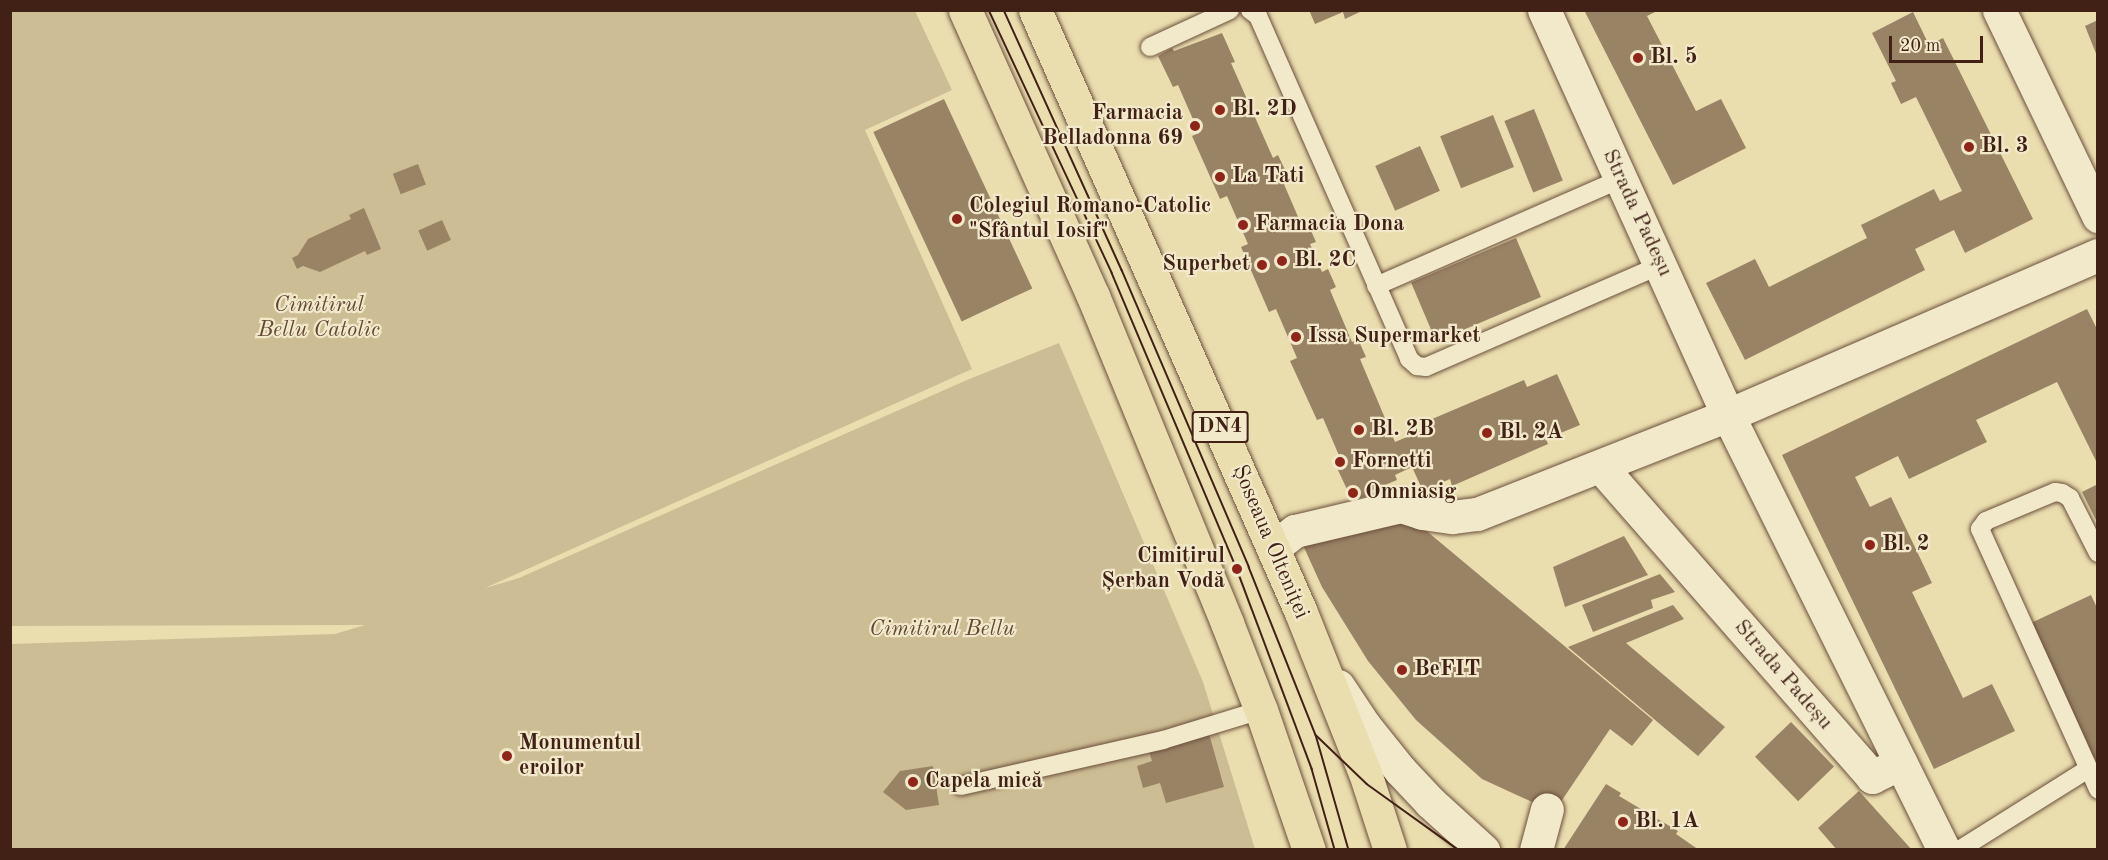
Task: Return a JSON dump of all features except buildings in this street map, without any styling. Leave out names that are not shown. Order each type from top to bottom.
[{"type":"main road","points":[[965,10],[1093,296],[1261,710],[1309,849]]},
{"type":"main road","name":"Șoseaua Olteniței","points":[[1035,10],[1321,660],[1365,773],[1390,849]]},
{"type":"street","name":"Strada Padeșu","points":[[1544,10],[1728,415],[1944,849]]},
{"type":"street","points":[[1999,10],[2097,216]]},
{"type":"street","points":[[1273,548],[1295,531],[1401,506],[1422,513],[1452,517],[1477,514],[1728,415],[2097,255]]},
{"type":"street","name":"Strada Padeșu","points":[[1601,467],[1872,777],[1901,763]]},
{"type":"street","points":[[1321,660],[1364,725],[1400,770],[1430,802],[1484,849]]},
{"type":"street","points":[[1536,849],[1547,808]]},
{"type":"lane","points":[[1150,47],[1230,10]]},
{"type":"lane","points":[[1250,10],[1258,16],[1409,359],[1417,366],[1426,367],[1661,265]]},
{"type":"lane","points":[[1376,286],[1621,179]]},
{"type":"lane","points":[[2097,553],[2070,498],[2062,492],[2055,492],[1986,521],[1980,529],[2097,789]]},
{"type":"lane","points":[[961,786],[1163,740],[1261,710]]},
{"type":"lane","points":[[1959,849],[2088,769]]},
{"type":"green space","points":[[11,11],[915,11],[952,90],[865,130],[972,369],[485,588],[519,578],[967,380],[1059,343],[1203,682],[1255,849],[11,849],[10,644],[335,634],[365,625],[11,626]]},
{"type":"tram line","points":[[989,10],[1112,273],[1237,569],[1312,769],[1335,850]]},
{"type":"tram line","points":[[1004,10],[1122,270],[1249,567],[1316,735],[1349,850]]},
{"type":"tram line","points":[[1317,736],[1367,784],[1459,850]]},
{"type":"place","name":"Bl. 5","points":[[1638,58]]},
{"type":"place","name":"Bl. 2D","points":[[1220,110]]},
{"type":"place","name":"Farmacia Belladonna 69","points":[[1195,126]]},
{"type":"place","name":"Bl. 3","points":[[1969,147]]},
{"type":"place","name":"La Tati","points":[[1220,177]]},
{"type":"place","name":"Colegiul Romano-Catolic \"Sfântul Iosif\"","points":[[957,219]]},
{"type":"place","name":"Farmacia Dona","points":[[1243,225]]},
{"type":"place","name":"Bl. 2C","points":[[1282,261]]},
{"type":"place","name":"Superbet","points":[[1262,265]]},
{"type":"place","name":"Issa Supermarket","points":[[1296,337]]},
{"type":"place","name":"Bl. 2B","points":[[1359,430]]},
{"type":"place","name":"Bl. 2A","points":[[1487,433]]},
{"type":"place","name":"Fornetti","points":[[1340,462]]},
{"type":"place","name":"Omniasig","points":[[1353,493]]},
{"type":"place","name":"Bl. 2","points":[[1870,545]]},
{"type":"place","name":"Cimitirul Șerban Vodă","points":[[1237,569]]},
{"type":"place","name":"BeFIT","points":[[1402,670]]},
{"type":"place","name":"Monumentul eroilor","points":[[507,756]]},
{"type":"place","name":"Capela mică","points":[[913,782]]},
{"type":"place","name":"Bl. 1A","points":[[1623,822]]},
{"type":"park label","name":"Cimitirul Bellu Catolic","points":[[319,318]]},
{"type":"park label","name":"Cimitirul Bellu","points":[[942,630]]}]
